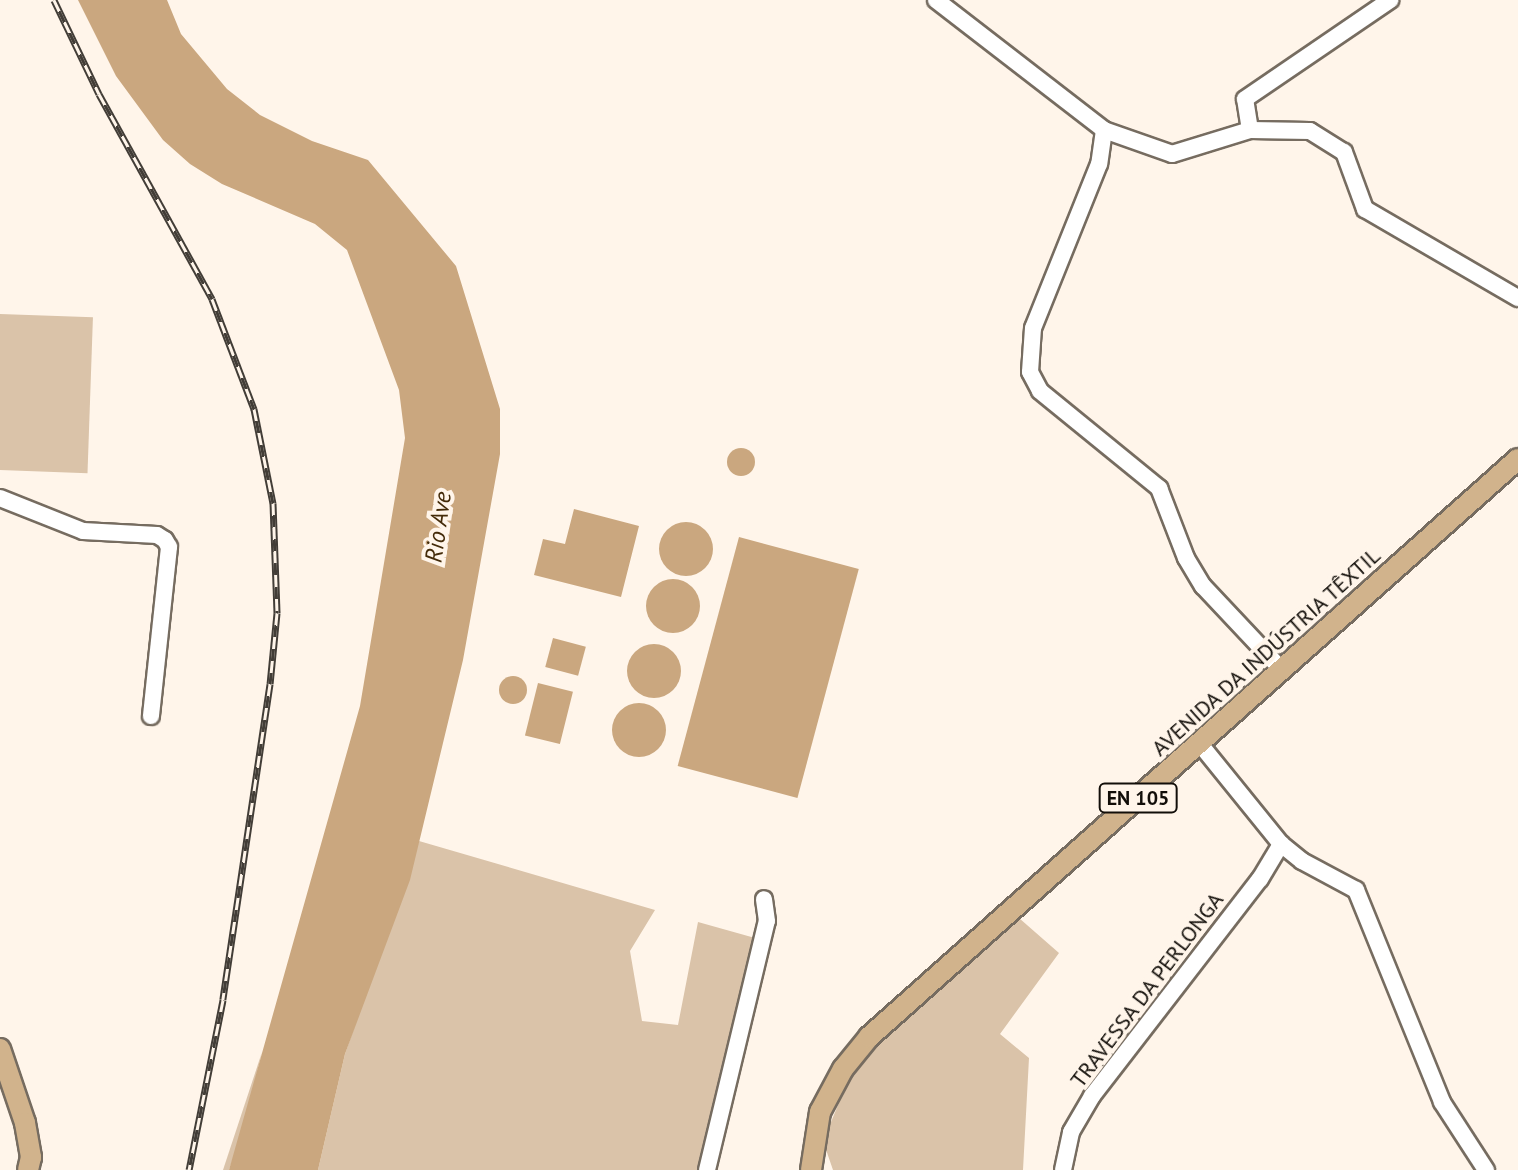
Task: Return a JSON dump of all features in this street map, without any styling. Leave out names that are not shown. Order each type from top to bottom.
[{"type":"main road","name":"AVENIDA DA INDÚSTRIA TÊXTIL","points":[[813,1168],[820,1112],[843,1069],[869,1037],[1518,459]]},
{"type":"main road","points":[[0,1049],[25,1123],[31,1157],[28,1170]]},
{"type":"street","points":[[936,0],[1104,130],[1172,154],[1250,130],[1310,131],[1344,152],[1365,209],[1518,298]]},
{"type":"street","points":[[1250,130],[1245,99],[1390,0]]},
{"type":"street","points":[[1104,130],[1099,164],[1033,328],[1030,372],[1040,391],[1159,488],[1186,558],[1203,586],[1282,670]]},
{"type":"street","points":[[0,498],[83,531],[157,535],[165,540],[169,547],[151,716]]},
{"type":"street","points":[[1200,744],[1281,844],[1302,861],[1356,890],[1442,1102],[1486,1170]]},
{"type":"street","name":"TRAVESSA DA PERLONGA","points":[[1063,1170],[1071,1132],[1092,1096],[1260,879],[1281,844]]},
{"type":"street","points":[[707,1170],[767,921],[764,899]]},
{"type":"shaded area","points":[[0,314],[93,317],[87,473],[0,470]]},
{"type":"shaded area","points":[[419,841],[655,910],[630,951],[642,1021],[678,1025],[698,922],[755,938],[700,1170],[318,1170],[345,1054]]},
{"type":"shaded area","points":[[1019,918],[1059,953],[1000,1034],[1029,1058],[1023,1170],[833,1170],[823,1141],[849,1079],[869,1051]]},
{"type":"shaded area","points":[[262,1052],[243,1130],[229,1170],[223,1170]]},
{"type":"water","name":"Rio Ave","points":[[78,0],[167,0],[181,34],[227,89],[260,115],[312,141],[368,160],[456,266],[500,409],[500,454],[463,660],[410,880],[345,1054],[318,1170],[229,1170],[360,706],[405,438],[399,390],[347,250],[315,224],[222,184],[190,164],[163,140],[116,76]]},
{"type":"water","points":[[741,448],[751,452],[755,462],[751,472],[741,476],[731,472],[727,462],[731,452]]},
{"type":"water","points":[[574,509],[639,526],[621,597],[534,575],[543,539],[565,544]]},
{"type":"water","points":[[686,522],[705,530],[713,549],[705,568],[686,576],[667,568],[659,549],[667,530]]},
{"type":"water","points":[[739,537],[859,569],[797,798],[678,766]]},
{"type":"water","points":[[673,579],[692,587],[700,606],[692,625],[673,633],[654,625],[646,606],[654,587]]},
{"type":"water","points":[[553,638],[586,647],[578,676],[545,667]]},
{"type":"water","points":[[654,644],[673,652],[681,671],[673,690],[654,698],[635,690],[627,671],[635,652]]},
{"type":"water","points":[[513,676],[523,680],[527,690],[523,700],[513,704],[503,700],[499,690],[503,680]]},
{"type":"water","points":[[538,683],[573,692],[560,744],[525,735]]},
{"type":"water","points":[[639,703],[658,711],[666,730],[658,749],[639,757],[620,749],[612,730],[620,711]]},
{"type":"railway","points":[[54,0],[99,94],[212,299],[254,409],[273,503],[277,613],[270,684],[223,1000],[189,1170]]}]
